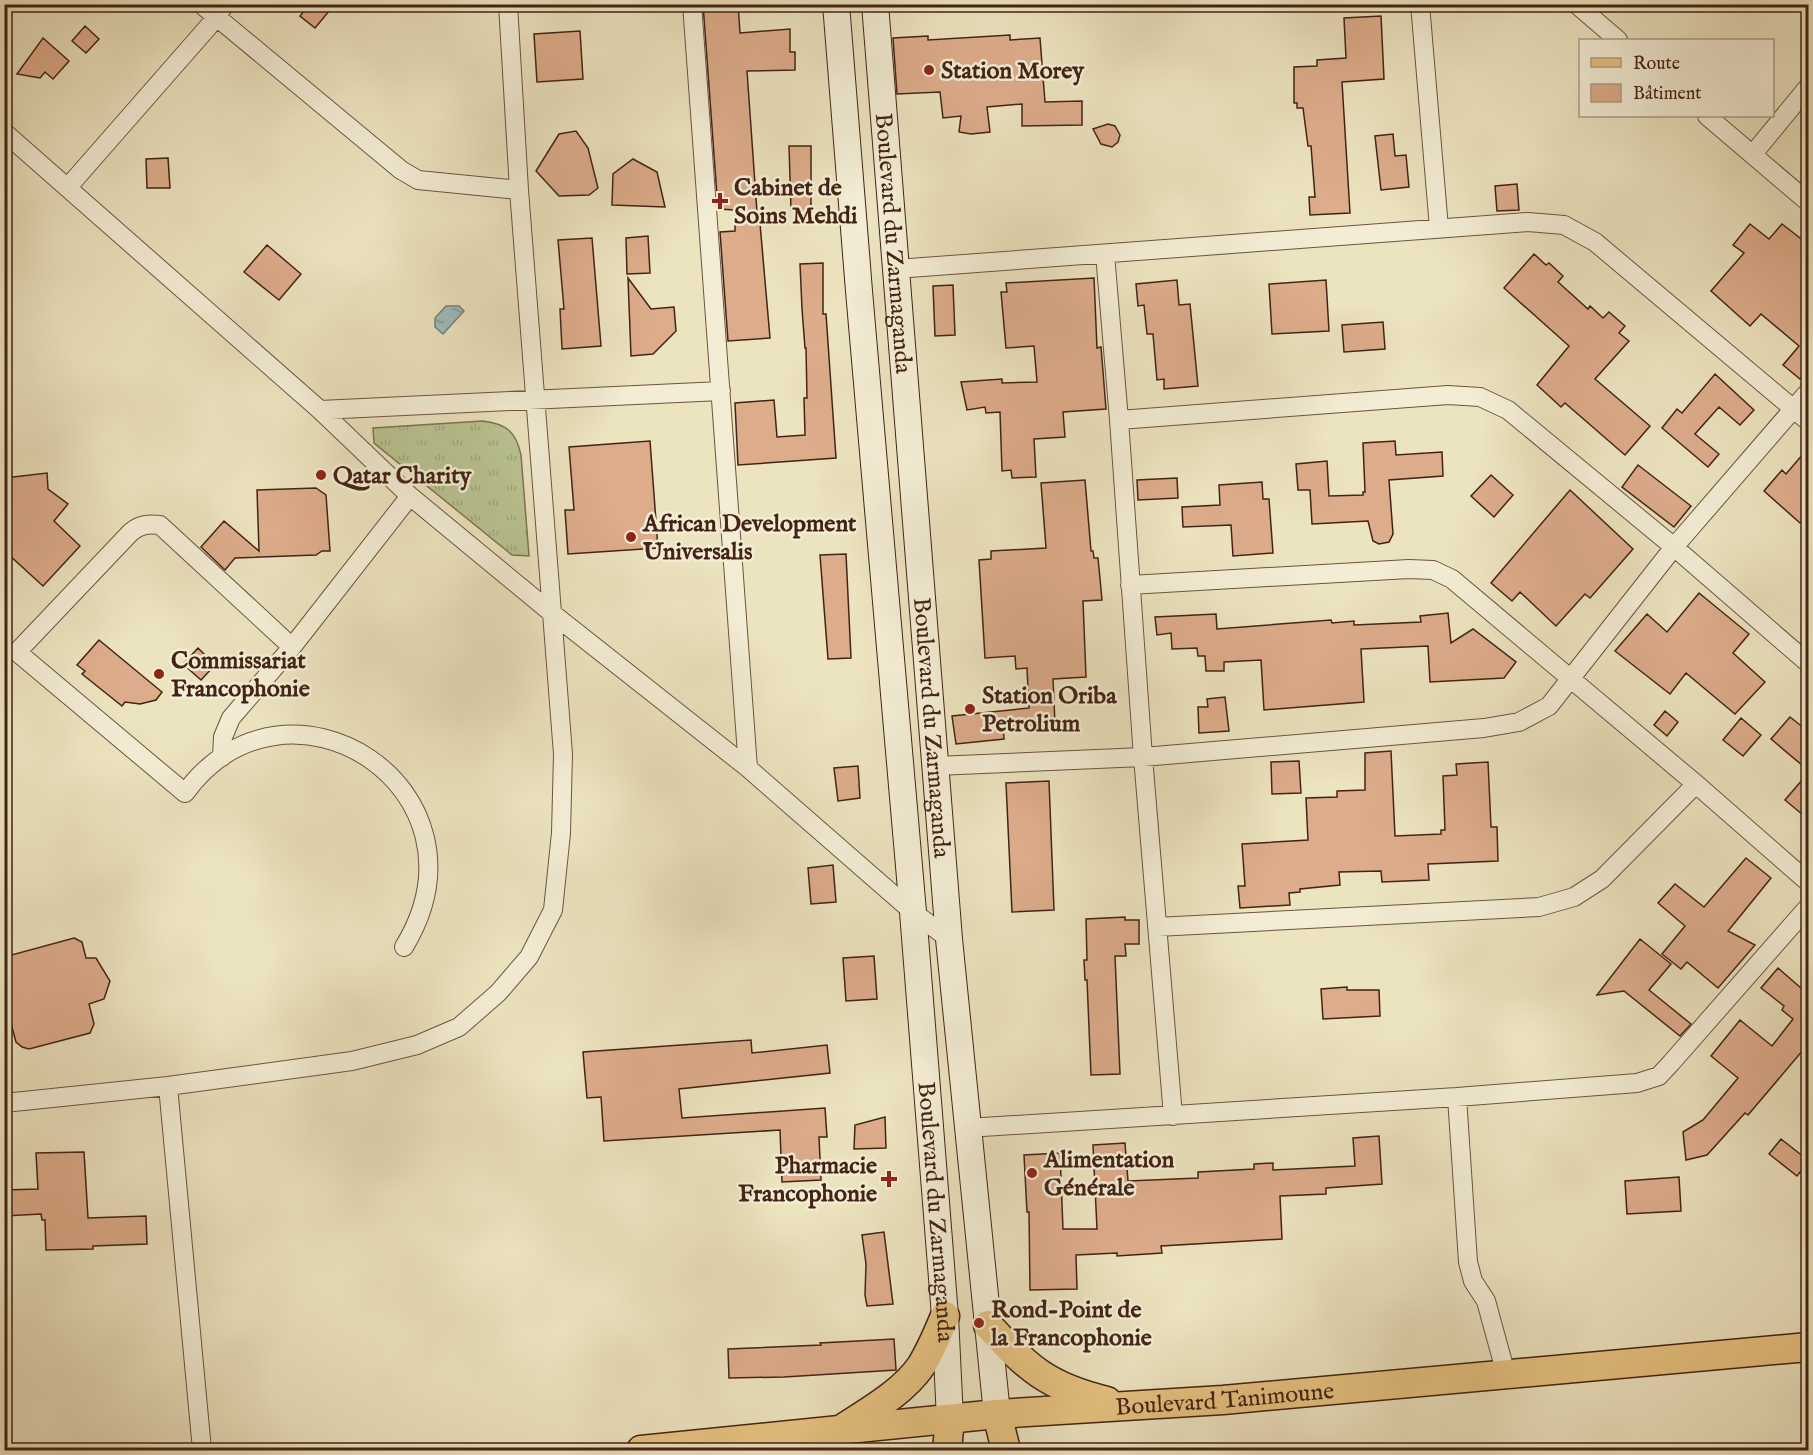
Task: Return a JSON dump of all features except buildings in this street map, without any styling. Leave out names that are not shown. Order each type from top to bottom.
[{"type":"main road","name":"Boulevard du Zarmaganda","points":[[836,4],[945,1316],[950,1419],[947,1450]]},
{"type":"main road","name":"Boulevard du Zarmaganda","points":[[875,4],[949,939],[998,1414],[1006,1450]]},
{"type":"main road","points":[[841,1430],[899,1390],[919,1368],[932,1347],[945,1316]]},
{"type":"main road","points":[[988,1324],[1010,1349],[1045,1379],[1075,1393],[1129,1406]]},
{"type":"main road","name":"Boulevard Tanimoune","points":[[641,1450],[998,1414],[1129,1406],[1809,1347]]},
{"type":"street","points":[[201,4],[221,11],[401,170],[418,180],[519,190]]},
{"type":"street","points":[[4,1103],[168,1086],[352,1061],[417,1045],[459,1027],[498,993],[529,957],[553,910],[561,833],[563,754],[519,190],[508,4]]},
{"type":"street","points":[[692,4],[748,768]]},
{"type":"street","points":[[1420,4],[1439,228]]},
{"type":"street","points":[[1576,4],[1617,39]]},
{"type":"street","points":[[68,187],[221,11]]},
{"type":"street","points":[[1752,154],[1809,87]]},
{"type":"street","points":[[1708,117],[1809,202]]},
{"type":"street","points":[[4,132],[320,410],[410,496],[553,614],[748,768],[913,912],[949,939]]},
{"type":"street","points":[[896,269],[1528,222],[1564,225],[1594,242],[1809,421]]},
{"type":"street","points":[[1105,254],[1173,1116]]},
{"type":"street","points":[[320,410],[721,391]]},
{"type":"street","points":[[936,766],[1143,757],[1485,728],[1519,722],[1549,706],[1674,547],[1809,392]]},
{"type":"street","points":[[1119,420],[1436,396],[1480,397],[1508,410],[1674,547],[1809,663]]},
{"type":"street","points":[[222,757],[223,737],[231,718],[291,647],[410,496]]},
{"type":"street","points":[[291,647],[160,525],[148,524],[138,526],[131,532],[11,646],[185,793],[206,769],[222,757],[240,747],[279,736],[309,736],[339,743],[358,751],[390,774],[404,790],[422,825],[428,845],[430,866],[424,909],[416,929],[404,947]]},
{"type":"street","points":[[1130,585],[1409,569],[1433,570],[1452,579],[1809,882]]},
{"type":"street","points":[[1157,927],[1539,907],[1574,897],[1602,879],[1696,784]]},
{"type":"street","points":[[967,1128],[1457,1097],[1637,1083],[1659,1076],[1809,907]]},
{"type":"street","points":[[168,1086],[202,1450]]},
{"type":"street","points":[[1457,1097],[1467,1262],[1473,1281],[1486,1301],[1506,1374]]},
{"type":"green space","points":[[483,421],[498,424],[509,430],[519,447],[529,556],[512,555],[374,443],[373,428]]},
{"type":"water","points":[[446,306],[459,306],[464,311],[443,334],[435,327],[435,318]]},
{"type":"place","name":"Station Morey","points":[[929,70]]},
{"type":"place","name":"Cabinet de Soins Mehdi","points":[[720,201]]},
{"type":"place","name":"Qatar Charity","points":[[321,475]]},
{"type":"place","name":"African Development Universalis","points":[[631,537]]},
{"type":"place","name":"Commissariat Francophonie","points":[[159,674]]},
{"type":"place","name":"Station Oriba Petrolium","points":[[970,709]]},
{"type":"place","name":"Alimentation Générale","points":[[1032,1173]]},
{"type":"place","name":"Pharmacie Francophonie","points":[[889,1179]]},
{"type":"place","name":"Rond-Point de la Francophonie","points":[[979,1323]]}]
